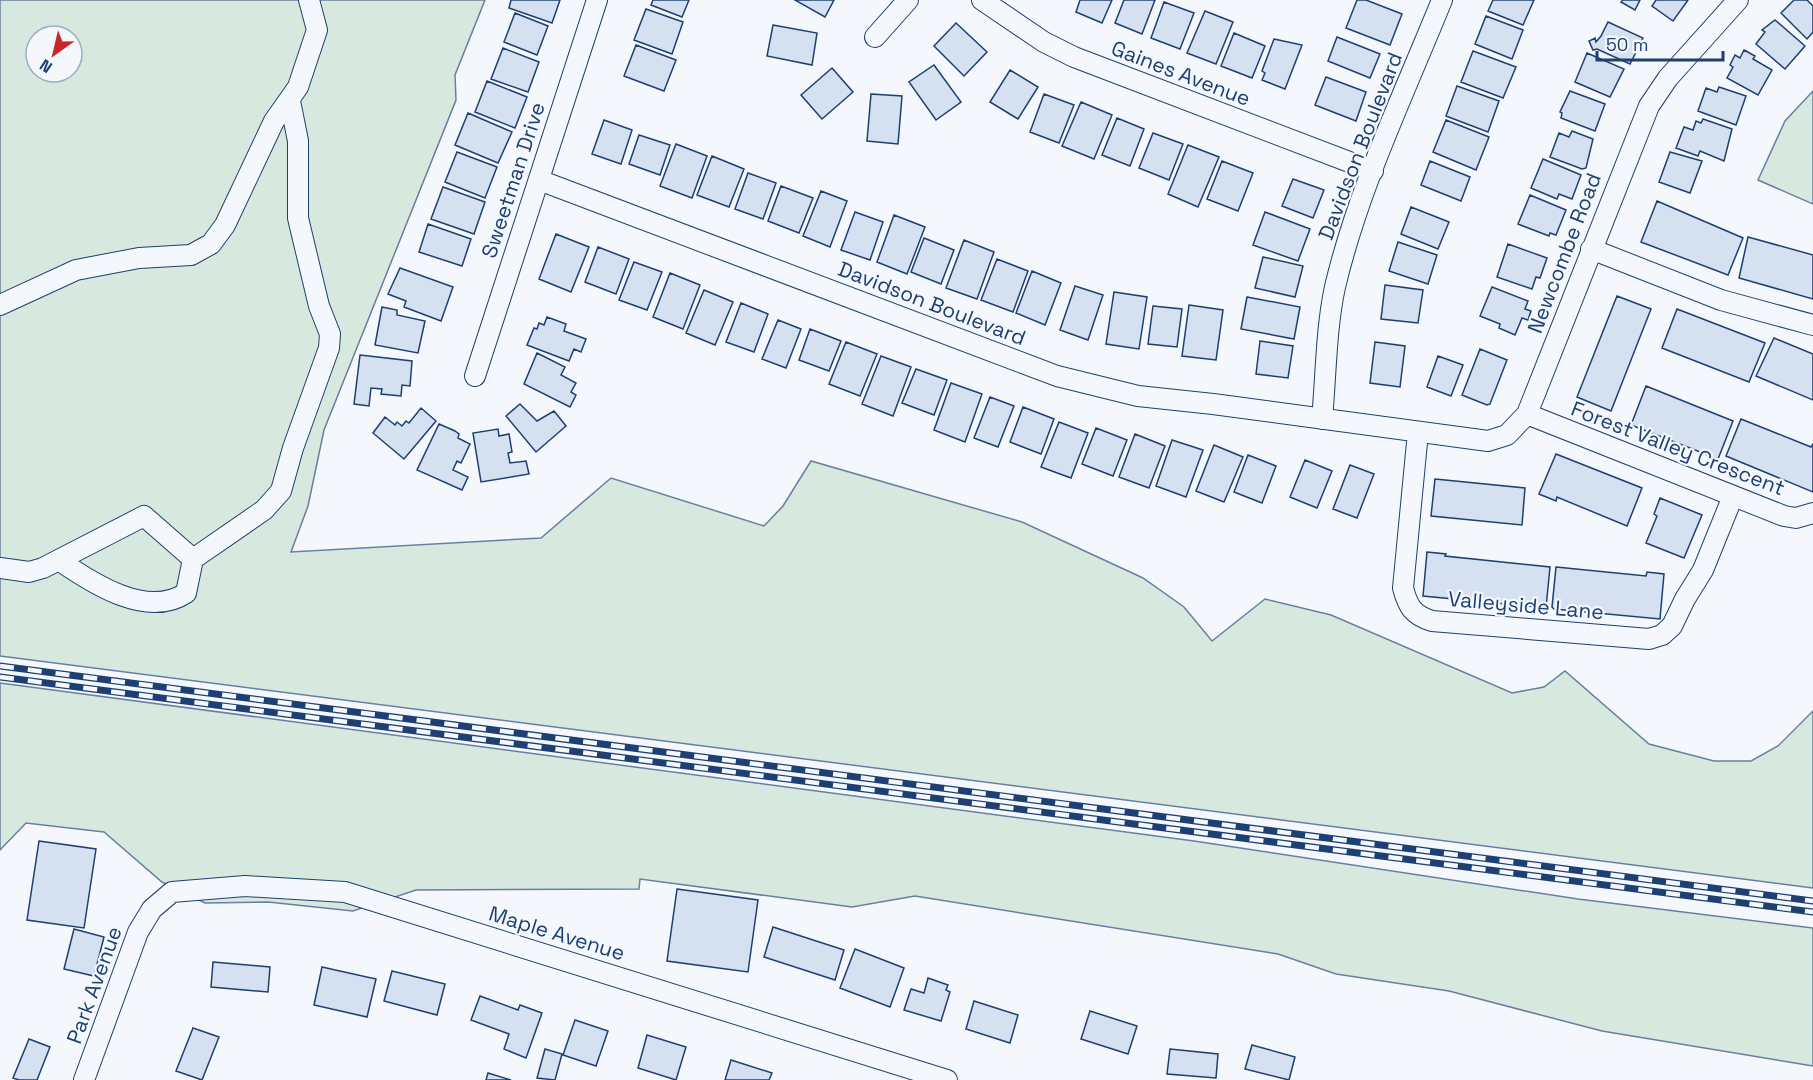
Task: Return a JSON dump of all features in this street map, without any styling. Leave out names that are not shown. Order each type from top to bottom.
[{"type":"street","points":[[0,305],[76,270],[139,258],[185,256],[207,248],[225,225],[266,137],[298,87],[315,43],[317,30],[309,0]]},
{"type":"street","name":"Sweetman Drive","points":[[475,376],[597,0]]},
{"type":"street","points":[[875,37],[908,0]]},
{"type":"street","name":"Gaines Avenue","points":[[982,0],[1044,42],[1074,57],[1373,171]]},
{"type":"street","name":"Davidson Boulevard","points":[[1322,419],[1335,291],[1345,251],[1373,171],[1442,0]]},
{"type":"street","name":"Newcombe Road","points":[[1396,428],[1488,441],[1507,435],[1527,414],[1649,106],[1668,78],[1738,0]]},
{"type":"street","points":[[60,561],[86,578],[124,596],[146,601],[168,601],[186,593],[193,559],[264,510],[281,491],[293,448],[329,348],[330,334],[319,306],[298,218],[298,141],[290,100]]},
{"type":"street","name":"Davidson Boulevard","points":[[539,180],[1057,376],[1138,396],[1396,428]]},
{"type":"street","points":[[1591,249],[1721,300],[1813,325]]},
{"type":"street","name":"Forest Valley Crescent","points":[[1527,414],[1784,516],[1796,518],[1813,513]]},
{"type":"street","name":"Valleyside Lane","points":[[1418,432],[1402,588],[1407,605],[1413,612],[1432,621],[1649,639],[1662,635],[1672,626],[1703,570],[1733,496]]},
{"type":"street","points":[[0,568],[29,572],[60,561],[79,548],[144,516],[193,559]]},
{"type":"street","name":"Maple Avenue","points":[[152,909],[172,892],[245,886],[345,892],[947,1080]]},
{"type":"street","name":"Park Avenue","points":[[84,1080],[138,932],[152,909]]},
{"type":"shaded area","points":[[0,0],[485,0],[455,75],[456,100],[324,430],[308,506],[291,552],[541,538],[611,478],[764,526],[783,506],[811,461],[1022,522],[1143,578],[1184,607],[1212,641],[1265,599],[1331,615],[1512,693],[1544,687],[1565,671],[1649,744],[1714,761],[1751,761],[1778,746],[1813,711],[1813,888],[0,656]]},
{"type":"shaded area","points":[[1813,91],[1813,204],[1758,180],[1785,121]]},
{"type":"shaded area","points":[[0,683],[1194,841],[1578,899],[1813,928],[1813,1066],[1602,1031],[1449,991],[1336,974],[1278,954],[915,896],[852,907],[640,879],[639,889],[416,890],[353,911],[268,902],[205,903],[162,882],[104,832],[26,823],[0,850]]},
{"type":"building","points":[[511,0],[560,0],[552,23],[509,8]]},
{"type":"building","points":[[653,0],[689,0],[682,17],[651,5]]},
{"type":"building","points":[[795,0],[834,0],[825,17]]},
{"type":"building","points":[[1080,0],[1112,0],[1102,23],[1076,12]]},
{"type":"building","points":[[1124,0],[1155,0],[1142,34],[1115,23]]},
{"type":"building","points":[[1357,0],[1366,0],[1402,14],[1390,45],[1346,28]]},
{"type":"building","points":[[1493,0],[1534,0],[1523,25],[1488,11]]},
{"type":"building","points":[[1640,0],[1635,10],[1621,2]]},
{"type":"building","points":[[1656,0],[1688,0],[1673,21],[1652,6]]},
{"type":"building","points":[[1794,0],[1807,0],[1813,6],[1813,32],[1807,39],[1781,13]]},
{"type":"building","points":[[1164,2],[1194,13],[1180,49],[1151,38]]},
{"type":"building","points":[[646,9],[683,22],[672,54],[634,40]]},
{"type":"building","points":[[1205,11],[1233,22],[1216,64],[1187,53]]},
{"type":"building","points":[[515,13],[548,26],[537,55],[504,42]]},
{"type":"building","points":[[1486,16],[1523,30],[1512,59],[1475,44]]},
{"type":"building","points":[[1775,20],[1805,46],[1785,69],[1756,44],[1765,32],[1762,30]]},
{"type":"building","points":[[1608,22],[1643,38],[1630,64],[1597,49],[1593,50],[1589,41],[1595,38],[1596,42]]},
{"type":"building","points":[[956,23],[987,52],[964,76],[934,46]]},
{"type":"building","points":[[773,25],[817,33],[812,65],[767,56]]},
{"type":"building","points":[[1234,33],[1265,46],[1252,78],[1221,66]]},
{"type":"building","points":[[1337,37],[1380,54],[1370,78],[1328,61]]},
{"type":"building","points":[[1274,39],[1302,45],[1285,89],[1262,80],[1265,73],[1262,71]]},
{"type":"building","points":[[636,45],[676,60],[664,91],[624,76]]},
{"type":"building","points":[[503,48],[539,62],[528,92],[491,79]]},
{"type":"building","points":[[1744,50],[1755,56],[1753,59],[1772,70],[1758,95],[1727,78],[1733,67],[1730,65],[1735,55],[1740,58]]},
{"type":"building","points":[[1473,51],[1516,67],[1503,98],[1461,82]]},
{"type":"building","points":[[1587,53],[1624,69],[1610,97],[1575,82]]},
{"type":"building","points":[[934,65],[961,102],[936,120],[909,82]]},
{"type":"building","points":[[832,68],[853,92],[822,119],[801,95]]},
{"type":"building","points":[[1010,70],[1038,87],[1018,119],[990,102]]},
{"type":"building","points":[[1326,77],[1366,92],[1356,121],[1315,105]]},
{"type":"building","points":[[487,81],[527,97],[515,128],[475,112]]},
{"type":"building","points":[[1457,86],[1499,101],[1488,132],[1446,116]]},
{"type":"building","points":[[1719,87],[1746,96],[1736,125],[1698,111],[1706,88],[1717,92]]},
{"type":"building","points":[[1570,91],[1605,104],[1595,131],[1561,118],[1562,113],[1560,112]]},
{"type":"building","points":[[871,94],[902,96],[898,144],[867,141]]},
{"type":"building","points":[[1044,94],[1074,105],[1059,143],[1030,132]]},
{"type":"building","points":[[1081,102],[1112,115],[1094,159],[1062,146]]},
{"type":"building","points":[[468,113],[512,132],[498,163],[455,145]]},
{"type":"building","points":[[1117,118],[1144,129],[1130,166],[1102,155]]},
{"type":"building","points":[[1703,119],[1732,129],[1724,161],[1700,151],[1698,156],[1676,148],[1684,127],[1693,130],[1696,121],[1701,123]]},
{"type":"building","points":[[604,120],[632,130],[621,164],[592,154]]},
{"type":"building","points":[[1446,120],[1489,137],[1476,170],[1433,152]]},
{"type":"building","points":[[1572,131],[1593,139],[1586,168],[1582,169],[1550,157],[1559,133],[1569,137]]},
{"type":"building","points":[[1153,133],[1183,144],[1169,180],[1139,168]]},
{"type":"building","points":[[639,135],[670,145],[660,175],[629,164]]},
{"type":"building","points":[[676,144],[707,156],[692,198],[660,186]]},
{"type":"building","points":[[1188,145],[1219,157],[1198,207],[1168,194]]},
{"type":"building","points":[[457,152],[497,167],[485,198],[445,182]]},
{"type":"building","points":[[1670,152],[1702,161],[1690,193],[1659,182]]},
{"type":"building","points":[[712,156],[744,169],[729,207],[697,195]]},
{"type":"building","points":[[1543,159],[1581,175],[1572,199],[1559,194],[1557,199],[1531,188]]},
{"type":"building","points":[[1222,161],[1253,173],[1238,211],[1207,199]]},
{"type":"building","points":[[1430,161],[1470,177],[1461,201],[1421,185]]},
{"type":"building","points":[[748,173],[776,183],[763,219],[735,209]]},
{"type":"building","points":[[1293,179],[1324,190],[1313,218],[1282,206]]},
{"type":"building","points":[[781,186],[813,198],[799,233],[768,221]]},
{"type":"building","points":[[443,187],[485,202],[474,234],[431,219]]},
{"type":"building","points":[[821,191],[847,201],[830,247],[803,236]]},
{"type":"building","points":[[1530,195],[1566,210],[1556,235],[1550,233],[1549,236],[1518,224]]},
{"type":"building","points":[[1657,201],[1743,238],[1728,275],[1641,242]]},
{"type":"building","points":[[1411,207],[1449,222],[1438,249],[1401,234]]},
{"type":"building","points":[[855,212],[883,222],[870,260],[841,250]]},
{"type":"building","points":[[1265,212],[1310,229],[1298,261],[1253,245]]},
{"type":"building","points":[[894,215],[925,227],[907,274],[877,262]]},
{"type":"building","points":[[428,224],[471,239],[462,266],[419,252]]},
{"type":"building","points":[[556,234],[589,247],[571,292],[539,279]]},
{"type":"building","points":[[1748,237],[1813,255],[1813,299],[1739,278]]},
{"type":"building","points":[[924,238],[954,250],[941,284],[911,272]]},
{"type":"building","points":[[964,240],[994,252],[977,299],[946,288]]},
{"type":"building","points":[[1398,242],[1437,255],[1428,284],[1389,271]]},
{"type":"building","points":[[1508,244],[1547,258],[1540,278],[1536,277],[1532,289],[1497,277]]},
{"type":"building","points":[[598,247],[629,259],[616,294],[585,282]]},
{"type":"building","points":[[1263,257],[1303,266],[1295,297],[1255,288]]},
{"type":"building","points":[[997,259],[1028,271],[1013,312],[981,300]]},
{"type":"building","points":[[634,262],[662,272],[647,310],[619,300]]},
{"type":"building","points":[[400,268],[453,287],[441,321],[404,307],[406,301],[388,294]]},
{"type":"building","points":[[1032,271],[1061,283],[1045,325],[1016,313]]},
{"type":"building","points":[[670,273],[700,285],[683,329],[653,317]]},
{"type":"building","points":[[1385,285],[1423,290],[1418,323],[1381,319]]},
{"type":"building","points":[[1075,286],[1103,295],[1088,340],[1060,330]]},
{"type":"building","points":[[1492,287],[1528,301],[1525,309],[1531,311],[1528,320],[1522,318],[1515,335],[1499,328],[1500,324],[1480,316]]},
{"type":"building","points":[[704,290],[733,302],[715,345],[686,333]]},
{"type":"building","points":[[1114,292],[1147,297],[1139,349],[1106,344]]},
{"type":"building","points":[[1617,296],[1651,309],[1611,411],[1577,397]]},
{"type":"building","points":[[1247,297],[1300,307],[1294,339],[1241,329]]},
{"type":"building","points":[[741,303],[768,314],[754,352],[726,342]]},
{"type":"building","points":[[1189,305],[1223,310],[1216,360],[1182,356]]},
{"type":"building","points":[[1153,306],[1182,309],[1177,347],[1148,344]]},
{"type":"building","points":[[382,307],[397,310],[397,315],[425,321],[418,353],[375,345]]},
{"type":"building","points":[[1677,309],[1765,343],[1749,382],[1662,348]]},
{"type":"building","points":[[547,317],[566,324],[564,331],[586,339],[581,352],[574,349],[569,361],[527,345],[534,328],[537,329],[539,323],[544,325]]},
{"type":"building","points":[[778,320],[801,329],[786,368],[762,359]]},
{"type":"building","points":[[810,329],[841,341],[829,371],[799,360]]},
{"type":"building","points":[[1774,338],[1813,354],[1813,400],[1756,376]]},
{"type":"building","points":[[1260,341],[1293,346],[1288,378],[1256,374]]},
{"type":"building","points":[[846,342],[877,354],[860,396],[829,384]]},
{"type":"building","points":[[1375,342],[1405,346],[1400,387],[1370,383]]},
{"type":"building","points":[[1480,349],[1507,360],[1490,404],[1487,405],[1462,395]]},
{"type":"building","points":[[537,353],[565,367],[561,375],[576,383],[571,392],[576,395],[570,407],[524,384]]},
{"type":"building","points":[[360,355],[412,361],[410,386],[402,385],[401,396],[381,394],[382,389],[371,388],[369,406],[354,404]]},
{"type":"building","points":[[881,356],[911,367],[893,416],[862,404]]},
{"type":"building","points":[[1438,356],[1463,365],[1451,396],[1427,387]]},
{"type":"building","points":[[916,369],[947,380],[934,415],[902,403]]},
{"type":"building","points":[[951,383],[982,394],[965,442],[934,430]]},
{"type":"building","points":[[1646,386],[1733,421],[1718,459],[1631,425]]},
{"type":"building","points":[[990,397],[1014,406],[998,447],[974,438]]},
{"type":"building","points":[[520,404],[537,421],[554,411],[566,426],[536,452],[506,416]]},
{"type":"building","points":[[1023,407],[1054,419],[1041,454],[1010,442]]},
{"type":"building","points":[[421,408],[436,421],[404,459],[373,433],[385,417],[395,425],[397,422],[402,426],[406,421],[409,423]]},
{"type":"building","points":[[1741,419],[1811,447],[1813,444],[1813,492],[1726,456]]},
{"type":"building","points":[[1059,422],[1088,433],[1071,478],[1041,467]]},
{"type":"building","points":[[439,424],[455,431],[459,434],[458,438],[470,444],[461,463],[457,461],[453,470],[468,477],[462,490],[417,470]]},
{"type":"building","points":[[1096,428],[1127,440],[1113,476],[1082,464]]},
{"type":"building","points":[[498,429],[499,436],[509,434],[512,452],[508,453],[510,463],[526,461],[529,474],[481,482],[473,433]]},
{"type":"building","points":[[1135,434],[1165,446],[1149,488],[1119,477]]},
{"type":"building","points":[[1172,440],[1203,450],[1186,497],[1156,486]]},
{"type":"building","points":[[1214,445],[1243,457],[1224,502],[1196,491]]},
{"type":"building","points":[[1556,454],[1642,488],[1627,526],[1557,497],[1556,501],[1539,494]]},
{"type":"building","points":[[1248,455],[1276,466],[1262,503],[1234,492]]},
{"type":"building","points":[[1305,460],[1332,471],[1317,508],[1290,497]]},
{"type":"building","points":[[1350,465],[1374,474],[1357,518],[1333,509]]},
{"type":"building","points":[[1435,479],[1525,488],[1522,525],[1431,516]]},
{"type":"building","points":[[1660,498],[1702,515],[1684,558],[1646,543],[1657,516],[1654,514]]},
{"type":"building","points":[[1427,552],[1550,567],[1546,608],[1423,596]]},
{"type":"building","points":[[1556,567],[1646,576],[1647,572],[1664,574],[1660,619],[1554,609],[1552,607]]},
{"type":"building","points":[[39,841],[96,849],[84,928],[27,920]]},
{"type":"building","points":[[677,889],[758,900],[748,972],[667,961]]},
{"type":"building","points":[[773,927],[844,950],[835,980],[764,957]]},
{"type":"building","points":[[74,929],[104,937],[94,976],[64,969]]},
{"type":"building","points":[[855,949],[904,968],[890,1007],[840,988]]},
{"type":"building","points":[[213,962],[270,967],[268,992],[211,987]]},
{"type":"building","points":[[322,967],[376,979],[367,1017],[314,1005]]},
{"type":"building","points":[[392,971],[445,984],[437,1015],[384,1001]]},
{"type":"building","points":[[928,978],[948,985],[946,990],[950,992],[941,1021],[904,1010],[911,989],[924,993]]},
{"type":"building","points":[[480,996],[518,1010],[520,1005],[542,1013],[526,1058],[504,1049],[509,1034],[471,1020]]},
{"type":"building","points":[[974,1001],[1018,1015],[1010,1043],[966,1029]]},
{"type":"building","points":[[1090,1011],[1137,1026],[1128,1054],[1081,1039]]},
{"type":"building","points":[[575,1020],[608,1031],[596,1066],[563,1055]]},
{"type":"building","points":[[193,1028],[219,1037],[202,1080],[176,1071]]},
{"type":"building","points":[[647,1035],[686,1047],[676,1080],[638,1068]]},
{"type":"building","points":[[29,1039],[50,1047],[37,1080],[19,1080],[13,1078]]},
{"type":"building","points":[[1252,1045],[1295,1057],[1289,1080],[1245,1069]]},
{"type":"building","points":[[545,1049],[562,1054],[555,1080],[537,1078]]},
{"type":"building","points":[[1170,1049],[1218,1054],[1216,1078],[1167,1074]]},
{"type":"building","points":[[731,1060],[772,1073],[769,1080],[725,1080]]},
{"type":"building","points":[[488,1073],[511,1080],[486,1080]]},
{"type":"railway","points":[[0,666],[1813,901]]},
{"type":"railway","points":[[0,677],[1813,912]]}]
